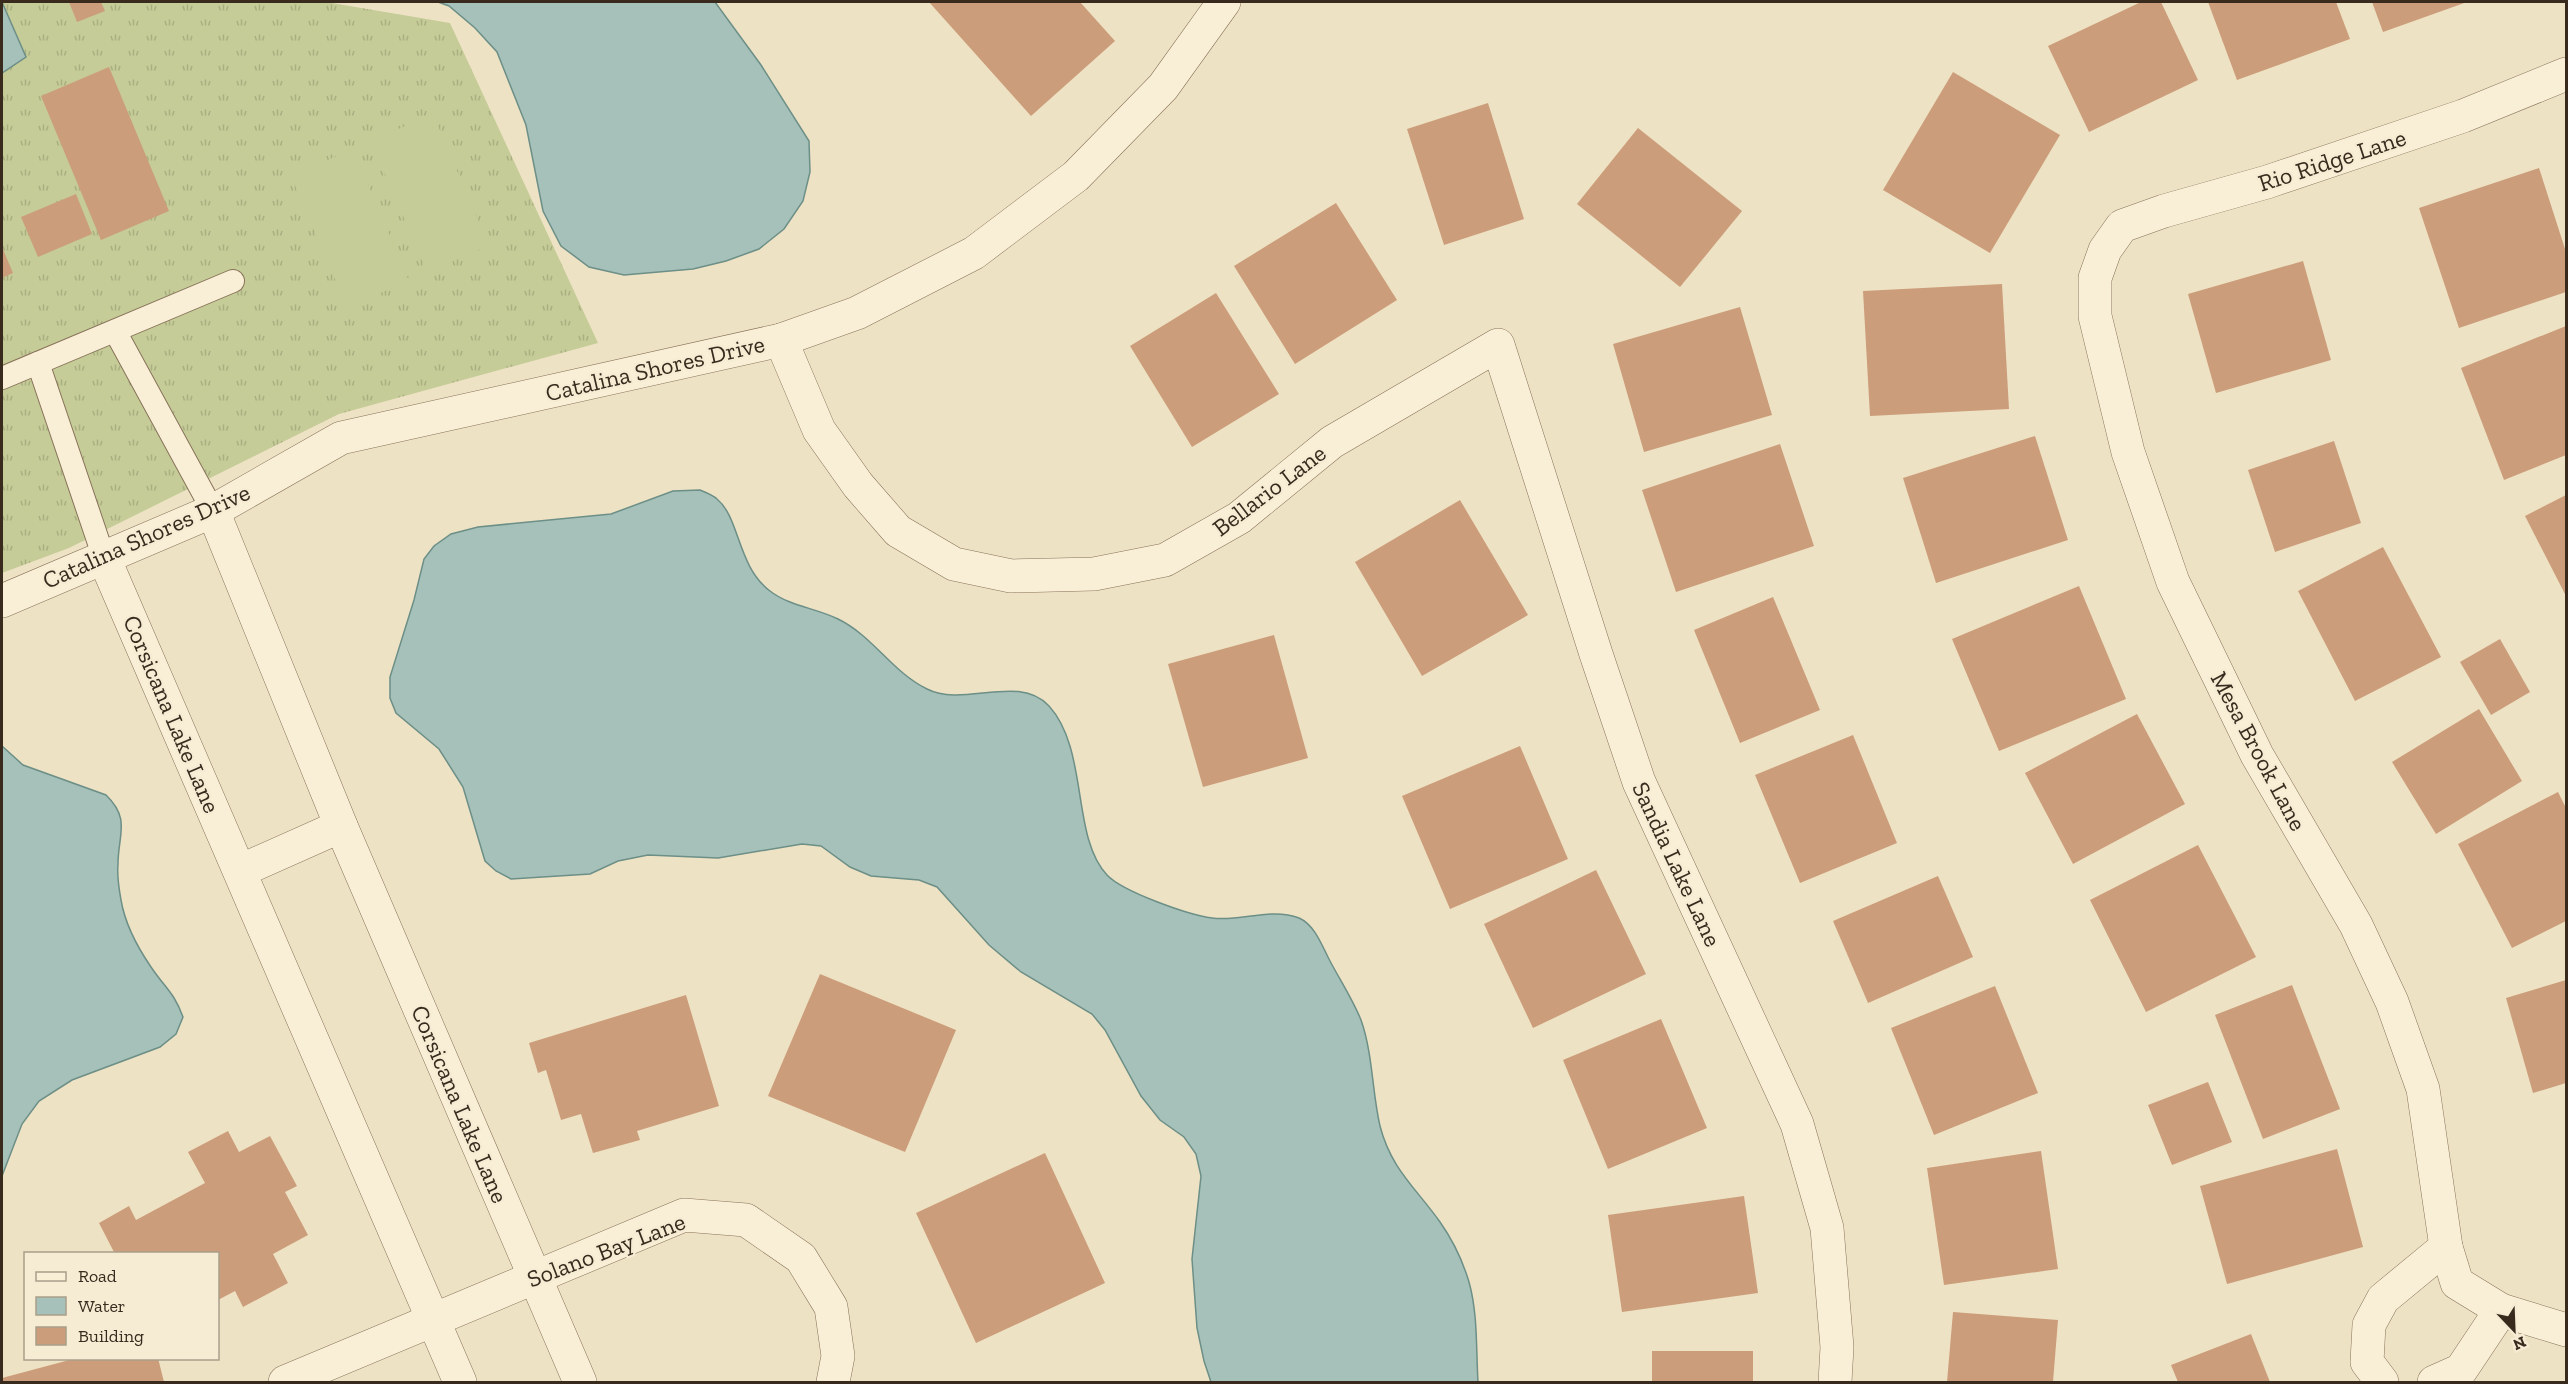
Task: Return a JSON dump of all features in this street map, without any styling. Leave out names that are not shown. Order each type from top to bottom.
[{"type":"street","name":"Catalina Shores Drive","points":[[2,601],[213,512],[340,438],[781,340],[857,313],[974,253],[1076,176],[1163,87],[1224,2]]},
{"type":"street","name":"Rio Ridge Lane","points":[[2105,250],[2122,226],[2164,211],[2267,182],[2463,117],[2566,74]]},
{"type":"street","name":"Mesa Brook Lane","points":[[2105,250],[2095,278],[2095,316],[2128,452],[2173,582],[2257,755],[2356,925],[2391,1002],[2423,1089],[2446,1247],[2457,1283],[2501,1310]]},
{"type":"street","name":"Bellario Lane","points":[[781,340],[819,430],[858,485],[898,531],[954,564],[1011,576],[1094,574],[1165,560],[1239,518],[1332,442],[1498,345]]},
{"type":"street","name":"Sandia Lake Lane","points":[[1498,345],[1639,782],[1797,1124],[1827,1228],[1837,1347],[1836,1383]]},
{"type":"street","name":"Corsicana Lake Lane","points":[[213,512],[340,826],[580,1383]]},
{"type":"street","name":"Corsicana Lake Lane","points":[[104,558],[460,1383]]},
{"type":"street","points":[[240,871],[340,826]]},
{"type":"street","name":"Solano Bay Lane","points":[[285,1383],[328,1362],[433,1321],[534,1276],[684,1215],[746,1220],[801,1258],[831,1307],[838,1356],[833,1383]]},
{"type":"street","points":[[2374,1372],[2369,1325],[2383,1299],[2446,1247]]},
{"type":"street","points":[[2434,1383],[2461,1370],[2501,1310],[2566,1330]]},
{"type":"lane","points":[[2,378],[233,281]]},
{"type":"lane","points":[[115,331],[213,512]]},
{"type":"lane","points":[[38,363],[104,558]]},
{"type":"green space","points":[[2,2],[326,2],[450,23],[598,343],[339,414],[69,548],[2,573]]},
{"type":"green space","points":[[433,114],[489,246],[427,272],[371,141]]},
{"type":"green space","points":[[353,149],[409,281],[347,307],[291,176]]},
{"type":"water","points":[[2,2],[26,57],[2,73]]},
{"type":"water","points":[[438,2],[715,2],[761,65],[809,141],[810,172],[803,201],[784,229],[759,249],[726,261],[693,269],[624,275],[589,267],[561,246],[543,211],[526,125],[497,52],[475,28],[449,6]]},
{"type":"water","points":[[700,490],[715,498],[725,507],[751,569],[770,591],[786,600],[830,615],[850,626],[915,682],[942,694],[1022,692],[1036,697],[1049,706],[1062,724],[1070,746],[1088,839],[1096,859],[1115,882],[1157,902],[1202,916],[1223,919],[1267,914],[1288,915],[1305,921],[1314,931],[1361,1020],[1368,1046],[1380,1126],[1385,1141],[1397,1166],[1444,1229],[1467,1274],[1475,1319],[1478,1382],[1211,1382],[1197,1328],[1192,1259],[1201,1176],[1196,1154],[1184,1137],[1160,1120],[1141,1096],[1105,1030],[1092,1014],[1021,972],[989,945],[937,887],[919,880],[871,876],[850,867],[821,846],[802,844],[718,858],[648,855],[618,861],[590,874],[511,879],[496,871],[485,861],[463,787],[439,749],[396,713],[390,698],[390,677],[424,559],[434,546],[451,534],[478,527],[611,514],[673,491]]},
{"type":"water","points":[[2,746],[23,765],[106,795],[114,804],[121,820],[118,877],[126,918],[141,952],[173,996],[183,1017],[176,1034],[160,1047],[72,1080],[39,1101],[22,1124],[2,1176]]},
{"type":"building","points":[[69,2],[101,2],[105,11],[77,22]]},
{"type":"building","points":[[929,2],[1080,2],[1115,41],[1031,116]]},
{"type":"building","points":[[2141,2],[2161,2],[2198,80],[2089,132],[2048,46]]},
{"type":"building","points":[[2208,2],[2336,2],[2350,39],[2237,80]]},
{"type":"building","points":[[2372,2],[2467,2],[2383,32]]},
{"type":"building","points":[[109,67],[169,211],[101,240],[41,96]]},
{"type":"building","points":[[1953,72],[2060,135],[1990,253],[1883,190]]},
{"type":"building","points":[[1488,103],[1524,219],[1444,245],[1407,129]]},
{"type":"building","points":[[1638,128],[1742,211],[1680,287],[1577,204]]},
{"type":"building","points":[[2539,168],[2566,252],[2566,292],[2459,328],[2419,208]]},
{"type":"building","points":[[76,194],[92,234],[38,257],[21,217]]},
{"type":"building","points":[[1336,203],[1397,300],[1295,364],[1234,266]]},
{"type":"building","points":[[2,247],[13,273],[2,278]]},
{"type":"building","points":[[2303,261],[2331,360],[2216,393],[2188,294]]},
{"type":"building","points":[[2002,284],[2009,409],[1870,416],[1863,291]]},
{"type":"building","points":[[1216,293],[1279,394],[1192,447],[1130,346]]},
{"type":"building","points":[[1740,307],[1772,415],[1644,452],[1613,344]]},
{"type":"building","points":[[2566,326],[2566,455],[2504,480],[2461,368]]},
{"type":"building","points":[[2035,436],[2068,540],[1936,583],[1903,478]]},
{"type":"building","points":[[2334,441],[2361,523],[2275,552],[2248,470]]},
{"type":"building","points":[[1780,444],[1814,546],[1676,592],[1642,490]]},
{"type":"building","points":[[2566,495],[2566,596],[2525,516]]},
{"type":"building","points":[[1460,500],[1528,615],[1422,676],[1355,562]]},
{"type":"building","points":[[2383,547],[2441,657],[2355,701],[2298,591]]},
{"type":"building","points":[[2079,586],[2126,699],[1999,751],[1952,639]]},
{"type":"building","points":[[1773,597],[1820,710],[1740,743],[1694,630]]},
{"type":"building","points":[[1274,635],[1308,758],[1203,787],[1168,664]]},
{"type":"building","points":[[2500,639],[2530,692],[2491,715],[2460,662]]},
{"type":"building","points":[[2479,709],[2522,781],[2436,834],[2392,762]]},
{"type":"building","points":[[2137,714],[2185,804],[2073,864],[2025,773]]},
{"type":"building","points":[[1853,735],[1897,843],[1800,883],[1755,775]]},
{"type":"building","points":[[1520,746],[1568,859],[1450,909],[1402,796]]},
{"type":"building","points":[[2558,792],[2566,808],[2566,921],[2512,948],[2458,844]]},
{"type":"building","points":[[2198,845],[2256,957],[2146,1012],[2090,900]]},
{"type":"building","points":[[1596,870],[1646,974],[1533,1028],[1484,924]]},
{"type":"building","points":[[1938,876],[1973,957],[1868,1003],[1833,921]]},
{"type":"building","points":[[820,974],[956,1030],[905,1152],[768,1096]]},
{"type":"building","points":[[2566,980],[2566,1083],[2533,1093],[2506,998]]},
{"type":"building","points":[[2292,985],[2340,1109],[2263,1139],[2215,1015]]},
{"type":"building","points":[[1995,986],[2038,1093],[1934,1135],[1891,1028]]},
{"type":"building","points":[[686,995],[719,1106],[637,1131],[640,1140],[593,1153],[581,1114],[561,1120],[546,1070],[538,1073],[529,1043]]},
{"type":"building","points":[[1661,1019],[1707,1128],[1608,1169],[1563,1060]]},
{"type":"building","points":[[2208,1082],[2232,1142],[2172,1165],[2148,1105]]},
{"type":"building","points":[[228,1131],[239,1152],[270,1136],[297,1186],[285,1192],[308,1235],[273,1254],[288,1283],[243,1307],[235,1291],[219,1299],[219,1252],[114,1252],[99,1223],[129,1206],[136,1220],[205,1183],[188,1152]]},
{"type":"building","points":[[2337,1149],[2363,1247],[2227,1284],[2200,1186]]},
{"type":"building","points":[[2041,1151],[2058,1269],[1944,1285],[1927,1168]]},
{"type":"building","points":[[1045,1153],[1105,1283],[976,1343],[916,1213]]},
{"type":"building","points":[[1744,1196],[1758,1293],[1622,1312],[1608,1215]]},
{"type":"building","points":[[1953,1312],[2058,1320],[2053,1382],[1947,1382]]},
{"type":"building","points":[[2251,1334],[2270,1382],[2178,1382],[2171,1365]]},
{"type":"building","points":[[1652,1351],[1753,1351],[1753,1382],[1652,1382]]},
{"type":"building","points":[[70,1360],[158,1360],[164,1382],[2,1382],[2,1378]]}]
